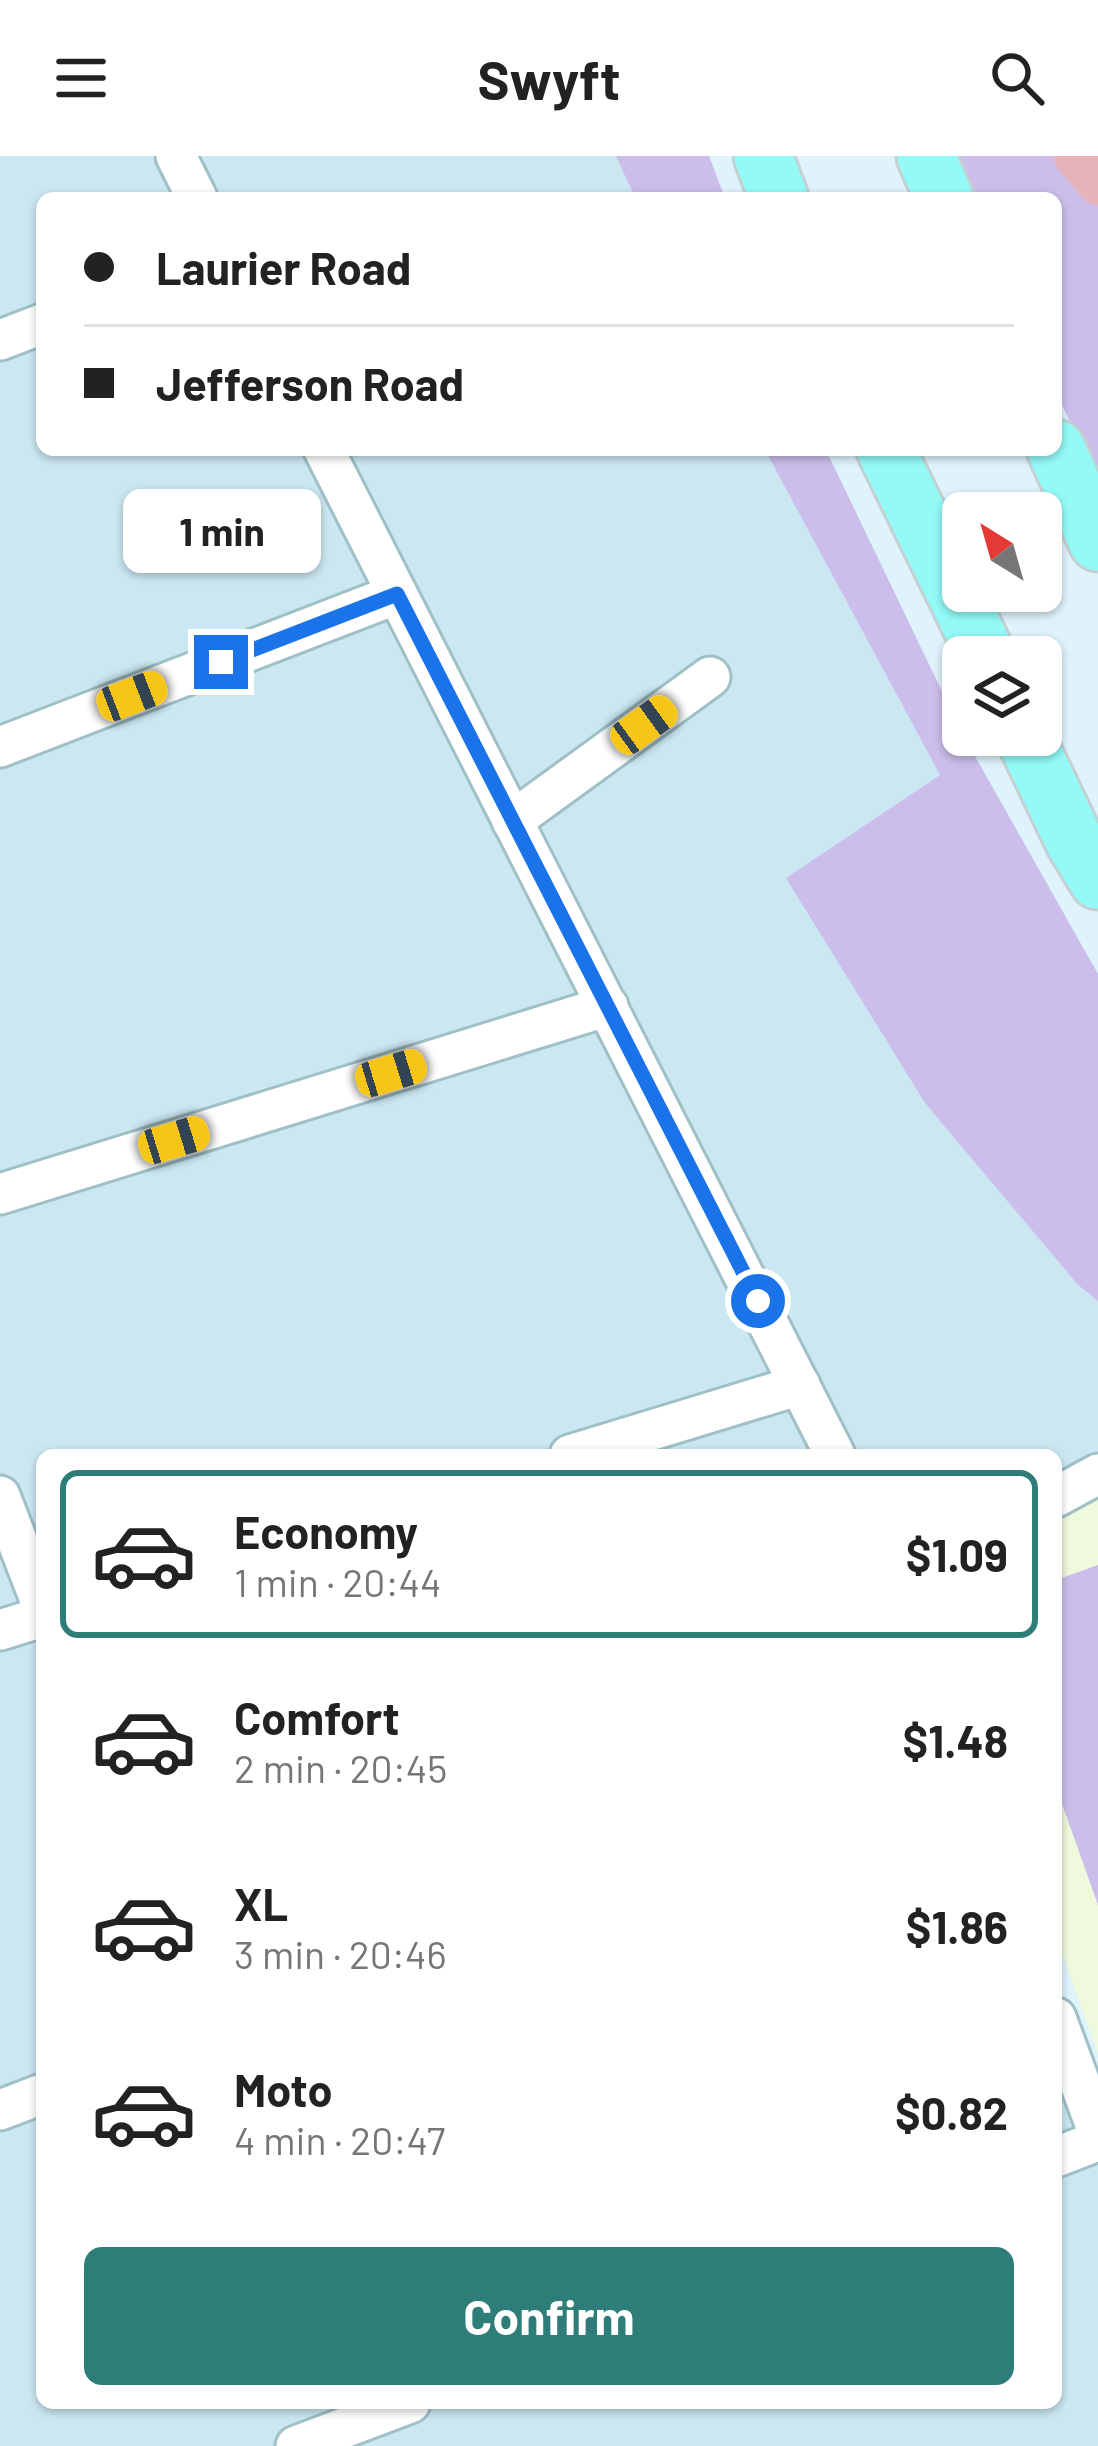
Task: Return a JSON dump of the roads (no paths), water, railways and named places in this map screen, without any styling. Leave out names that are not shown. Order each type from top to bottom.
[{"type":"highway","points":[[763,156],[777,192]]},
{"type":"highway","points":[[926,156],[941,192]]},
{"type":"highway","points":[[889,456],[977,636]]},
{"type":"highway","points":[[1059,456],[1098,542]]},
{"type":"highway","points":[[1035,756],[1098,880]]},
{"type":"street","points":[[176,156],[194,192]]},
{"type":"street","points":[[0,340],[36,326]]},
{"type":"street","points":[[327,456],[832,1449]]},
{"type":"street","points":[[0,747],[397,594]]},
{"type":"street","points":[[512,821],[710,677]]},
{"type":"street","points":[[0,1194],[608,1006]]},
{"type":"street","points":[[590,1449],[800,1385]]},
{"type":"street","points":[[1062,1494],[1098,1474]]},
{"type":"street","points":[[0,1496],[36,1589]]},
{"type":"street","points":[[0,1630],[36,1619]]},
{"type":"street","points":[[1062,2034],[1098,2132]]},
{"type":"street","points":[[0,2110],[36,2096]]},
{"type":"street","points":[[1062,2155],[1098,2141]]},
{"type":"street","points":[[296,2446],[395,2409]]},
{"type":"waterway","points":[[1073,156],[1098,186]]}]
